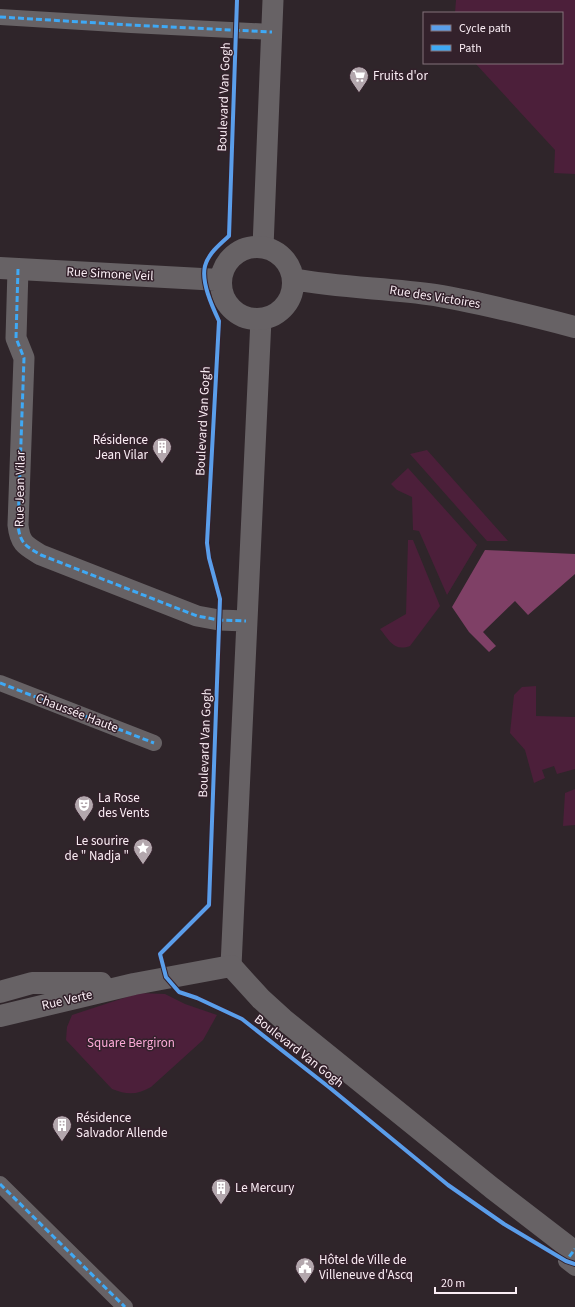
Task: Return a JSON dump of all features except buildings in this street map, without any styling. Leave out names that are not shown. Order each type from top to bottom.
[{"type":"street","points":[[263,247],[273,0]]},
{"type":"street","points":[[0,17],[272,32]]},
{"type":"street","points":[[248,247],[263,247],[275,251],[284,258],[290,268],[293,279],[291,296],[285,305],[272,316],[260,319],[243,317],[229,307],[223,297],[220,286],[220,280],[225,264],[237,252],[248,247]]},
{"type":"street","name":"Rue Simone Veil","points":[[9,269],[220,280]]},
{"type":"street","name":"Rue Jean Vilar","points":[[9,269],[16,338],[24,358],[18,525],[19,536],[25,546],[41,555],[197,616],[219,620],[246,621]]},
{"type":"street","name":"Rue des Victoires","points":[[293,279],[320,284],[395,290],[474,302],[575,327]]},
{"type":"street","points":[[231,966],[246,621],[256,442],[260,319]]},
{"type":"street","name":"Chaussée Haute","points":[[0,683],[154,743]]},
{"type":"street","name":"Rue Verte","points":[[0,1016],[134,984],[231,966]]},
{"type":"street","name":"Boulevard Van Gogh","points":[[231,966],[261,999],[283,1019],[492,1188],[575,1251]]},
{"type":"street","name":"Rue Verte","points":[[0,992],[32,983],[134,984]]},
{"type":"street","points":[[0,1184],[125,1307]]},
{"type":"green space","points":[[456,0],[575,0],[575,174],[554,173],[555,150],[476,64],[563,64],[563,12],[455,12]]},
{"type":"green space","points":[[427,450],[508,541],[487,541],[410,454]]},
{"type":"green space","points":[[408,468],[477,545],[447,595],[419,531],[413,530],[412,497],[397,490],[391,484]]},
{"type":"green space","points":[[408,540],[413,540],[440,606],[410,646],[400,647],[392,644],[380,629],[406,614]]},
{"type":"green space","points":[[536,686],[536,716],[575,717],[575,769],[557,774],[554,766],[542,770],[545,778],[534,783],[525,750],[510,733],[514,695],[522,687]]},
{"type":"green space","points":[[575,789],[575,825],[563,826],[565,793]]},
{"type":"green space","name":"Square Bergiron","points":[[139,993],[165,994],[185,1004],[217,1015],[203,1040],[151,1087],[141,1092],[127,1093],[112,1089],[66,1040],[67,1027],[72,1015]]},
{"type":"shaded area","points":[[485,550],[575,554],[575,574],[528,615],[515,601],[483,632],[496,646],[489,652],[469,632],[452,607]]},
{"type":"marked path","points":[[0,17],[272,32]]},
{"type":"marked path","points":[[18,269],[16,338],[24,358],[18,525],[22,540],[28,547],[41,555],[197,616],[219,620],[246,621]]},
{"type":"marked path","points":[[0,683],[154,743]]},
{"type":"marked path","points":[[0,1184],[125,1307]]},
{"type":"marked path","points":[[569,1263],[566,1261],[575,1249]]},
{"type":"cycle path","points":[[237,0],[229,236],[209,257],[204,272],[208,294],[219,321],[207,543],[209,558],[220,599],[209,905],[160,954],[166,977],[179,992],[197,998],[242,1019],[330,1088],[448,1185],[504,1224],[566,1261],[575,1264]]},
{"type":"place","name":"Fruits d'or","points":[[359,93]]},
{"type":"place","name":"Résidence Jean Vilar","points":[[162,464]]},
{"type":"place","name":"La Rose des Vents","points":[[84,822]]},
{"type":"place","name":"Le sourire de \" Nadja \"","points":[[143,865]]},
{"type":"place","name":"Résidence Salvador Allende","points":[[62,1142]]},
{"type":"place","name":"Le Mercury","points":[[221,1205]]},
{"type":"place","name":"Hôtel de Ville de Villeneuve d'Ascq","points":[[305,1284]]}]
